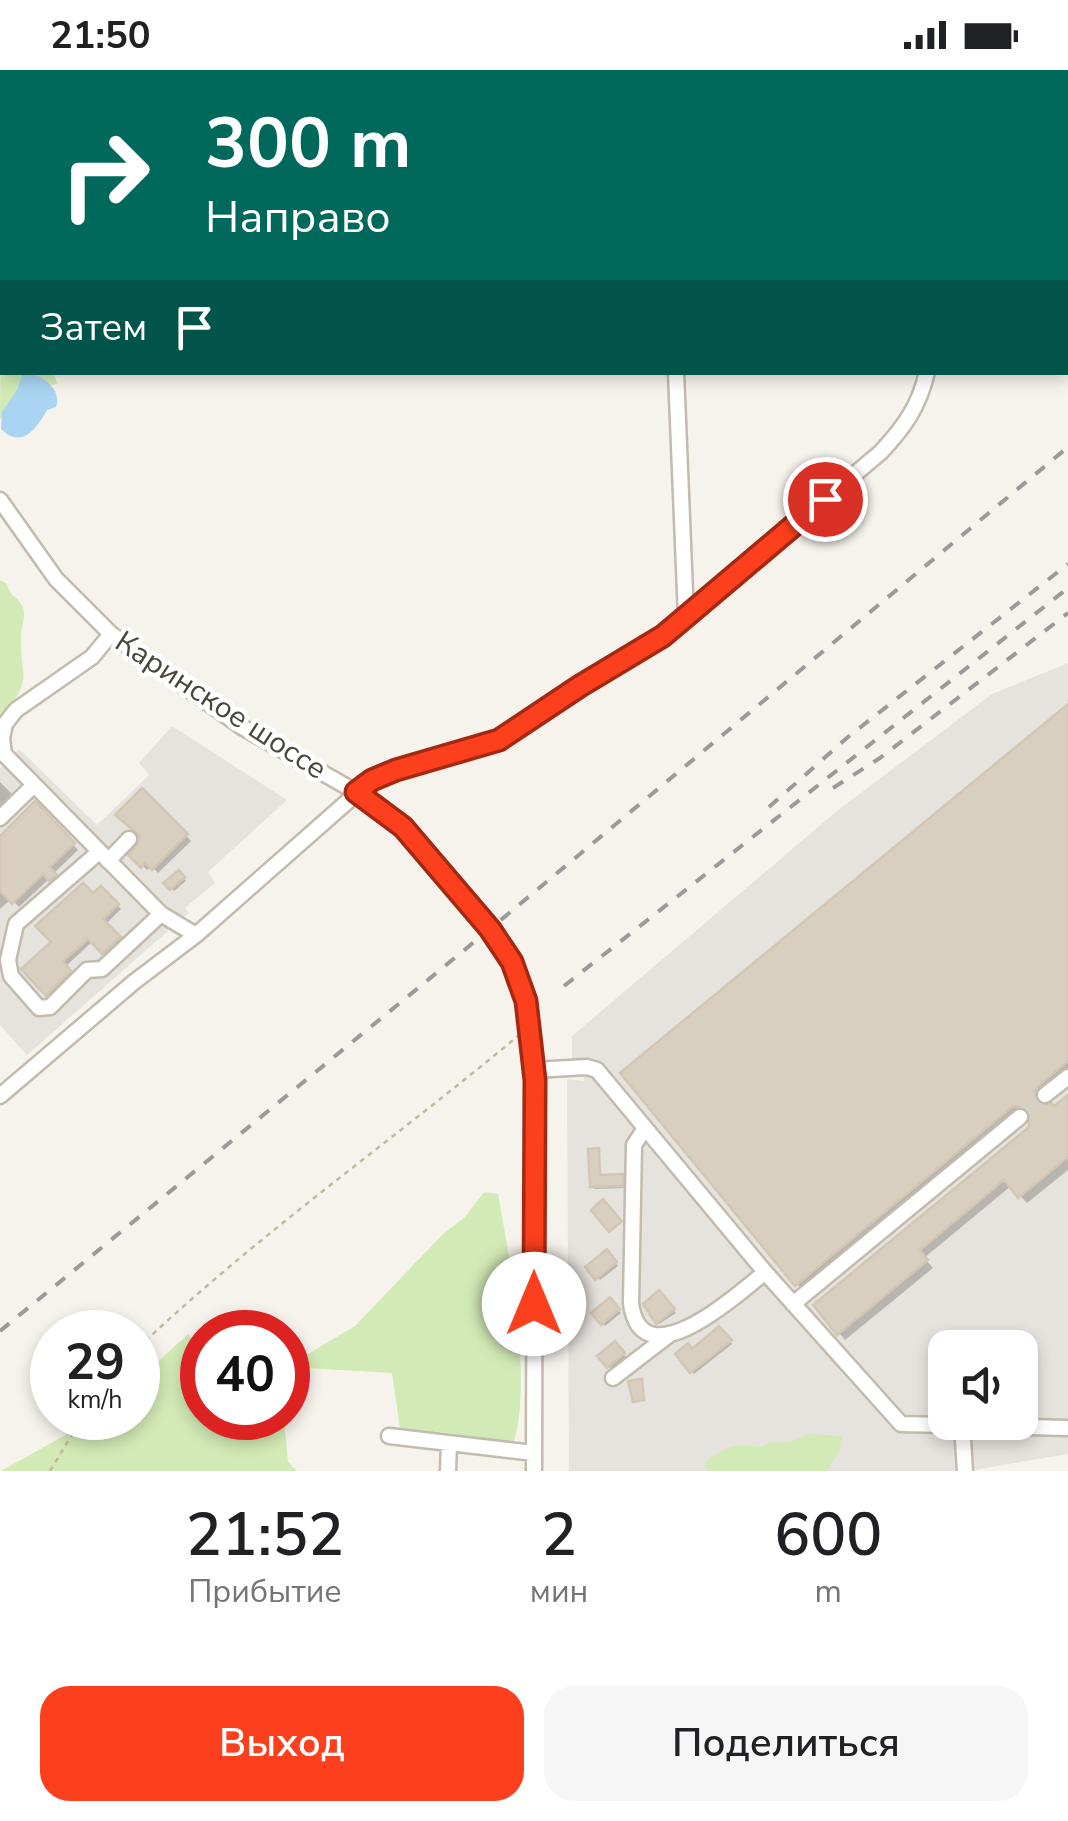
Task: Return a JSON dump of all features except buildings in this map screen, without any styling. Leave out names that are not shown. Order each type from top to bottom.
[{"type":"street","points":[[676,375],[686,617]]},
{"type":"street","points":[[0,1096],[134,982],[196,935],[372,780],[499,740],[663,636],[880,452],[908,423],[922,396],[926,375]]},
{"type":"street","name":"Каринское шоссе","points":[[0,500],[56,579],[111,634],[242,727],[356,792],[403,827],[490,929],[512,962],[526,1001],[534,1070],[534,1471]]},
{"type":"street","points":[[111,634],[92,657],[16,710],[5,724],[4,754],[161,914],[196,935]]},
{"type":"street","points":[[0,818],[32,786]]},
{"type":"street","points":[[129,838],[16,924],[8,960],[11,976],[39,1008],[50,1007],[87,970],[102,969],[161,914]]},
{"type":"street","points":[[534,1070],[597,1070],[765,1272],[901,1424],[928,1424]]},
{"type":"street","points":[[1045,1096],[1068,1077]]},
{"type":"street","points":[[793,1304],[1020,1116]]},
{"type":"street","points":[[645,1128],[634,1145],[631,1303],[633,1319],[640,1328],[649,1333],[670,1334]]},
{"type":"street","points":[[613,1378],[670,1334],[723,1308],[765,1272]]},
{"type":"street","points":[[1038,1427],[1068,1428]]},
{"type":"street","points":[[388,1436],[534,1453]]},
{"type":"street","points":[[963,1440],[966,1471]]},
{"type":"street","points":[[448,1471],[449,1442]]},
{"type":"path","points":[[160,1327],[281,1222],[530,1025]]},
{"type":"path","points":[[50,1471],[69,1440]]},
{"type":"shaded area","points":[[1068,663],[1068,1454],[968,1471],[569,1471],[567,1079],[584,1081],[583,1063],[572,1062],[572,1036],[837,811],[992,694]]},
{"type":"shaded area","points":[[172,726],[287,800],[208,872],[215,883],[185,908],[189,913],[168,927],[27,1055],[0,1025],[0,768],[19,749],[97,825],[149,775],[139,763]]},
{"type":"green space","points":[[0,375],[55,375],[57,384],[47,385],[0,419]]},
{"type":"green space","points":[[0,580],[21,604],[24,616],[22,686],[0,718]]},
{"type":"green space","points":[[484,1192],[498,1194],[518,1321],[521,1388],[513,1445],[400,1428],[392,1373],[310,1368],[310,1353],[355,1326],[442,1235],[465,1217]]},
{"type":"green space","points":[[180,1341],[180,1440],[286,1440],[288,1462],[297,1471],[1,1471],[57,1440],[160,1440],[160,1360]]},
{"type":"green space","points":[[808,1434],[842,1436],[840,1450],[827,1471],[707,1471],[705,1463],[725,1449],[791,1442]]},
{"type":"water","points":[[22,375],[36,375],[49,383],[57,400],[56,407],[47,410],[33,430],[21,437],[1,429],[2,412]]},
{"type":"tunnel","points":[[1020,1117],[1045,1095]]},
{"type":"railway","points":[[0,1331],[1068,447]]},
{"type":"railway","points":[[769,807],[848,737],[1068,564]]},
{"type":"railway","points":[[564,986],[1068,588]]},
{"type":"railway","points":[[833,788],[880,758],[1068,613]]},
{"type":"route","points":[[534,1304],[535,1080],[526,1001],[512,962],[490,929],[403,827],[356,792],[396,770],[499,740],[663,636],[825,499]]}]
